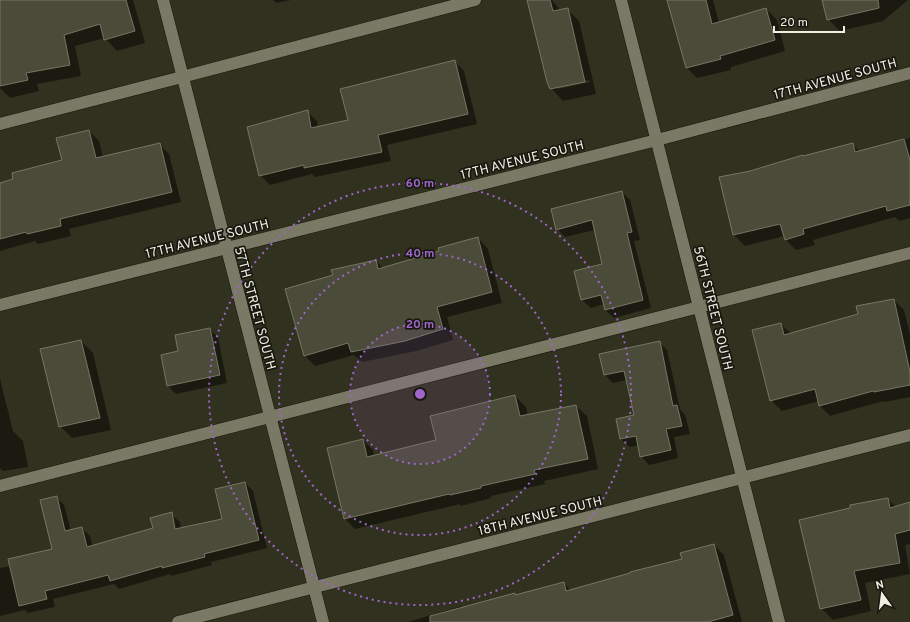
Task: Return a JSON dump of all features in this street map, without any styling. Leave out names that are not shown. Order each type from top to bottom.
[{"type":"street","name":"57TH STREET SOUTH","points":[[162,0],[323,622]]},
{"type":"street","points":[[0,124],[475,0]]},
{"type":"street","name":"56TH STREET SOUTH","points":[[621,0],[779,622]]},
{"type":"street","name":"17TH AVENUE SOUTH","points":[[0,305],[657,140],[910,73]]},
{"type":"street","points":[[0,486],[910,253]]},
{"type":"street","name":"18TH AVENUE SOUTH","points":[[178,622],[910,435]]},
{"type":"building","points":[[0,0],[126,0],[135,31],[104,40],[100,24],[64,35],[70,65],[26,73],[28,80],[0,86]]},
{"type":"building","points":[[527,0],[550,0],[553,11],[568,8],[585,82],[550,89]]},
{"type":"building","points":[[667,0],[706,0],[712,24],[766,8],[775,40],[720,56],[721,59],[686,68]]},
{"type":"building","points":[[822,0],[878,0],[879,8],[827,20]]},
{"type":"building","points":[[455,60],[468,114],[378,135],[382,152],[304,168],[304,165],[259,176],[247,127],[308,110],[311,128],[348,120],[340,89]]},
{"type":"building","points":[[89,130],[96,158],[160,143],[172,192],[60,219],[61,226],[27,234],[26,232],[0,239],[0,183],[13,179],[12,173],[62,160],[56,138]]},
{"type":"building","points":[[904,139],[910,160],[910,205],[887,211],[886,206],[803,229],[804,234],[785,240],[780,224],[733,235],[719,177],[750,171],[803,155],[853,143],[855,152]]},
{"type":"building","points":[[622,191],[632,232],[627,233],[643,300],[605,310],[601,295],[581,300],[574,271],[602,264],[592,220],[556,230],[551,209]]},
{"type":"building","points":[[478,237],[492,292],[437,307],[443,329],[405,341],[351,352],[348,343],[304,356],[285,289],[333,275],[331,270],[376,260],[378,269],[439,251],[438,248]]},
{"type":"building","points":[[894,299],[910,372],[910,385],[873,391],[819,406],[815,389],[770,401],[752,330],[781,323],[784,335],[858,314],[856,306]]},
{"type":"building","points":[[210,328],[220,375],[167,386],[161,355],[178,351],[175,335]]},
{"type":"building","points":[[81,340],[100,418],[59,427],[40,349]]},
{"type":"building","points":[[660,341],[673,406],[677,405],[682,426],[666,429],[671,450],[640,457],[636,436],[620,439],[616,419],[634,415],[624,371],[604,375],[599,354]]},
{"type":"building","points":[[515,395],[520,416],[576,405],[588,459],[534,470],[535,474],[481,486],[481,488],[449,494],[344,519],[327,448],[363,439],[367,457],[436,440],[430,416]]},
{"type":"building","points":[[245,482],[259,540],[204,554],[205,557],[162,568],[162,566],[110,581],[108,575],[45,591],[47,599],[19,606],[8,559],[52,549],[40,500],[57,496],[65,531],[82,527],[87,547],[153,528],[150,518],[172,512],[175,529],[222,519],[215,489]]},
{"type":"building","points":[[888,498],[890,508],[910,502],[910,530],[895,534],[900,563],[854,571],[861,600],[820,609],[799,520],[850,508],[850,505]]},
{"type":"building","points":[[714,544],[733,615],[708,622],[430,622],[430,616],[515,593],[515,595],[564,582],[566,591],[630,572],[682,559],[680,553]]}]
